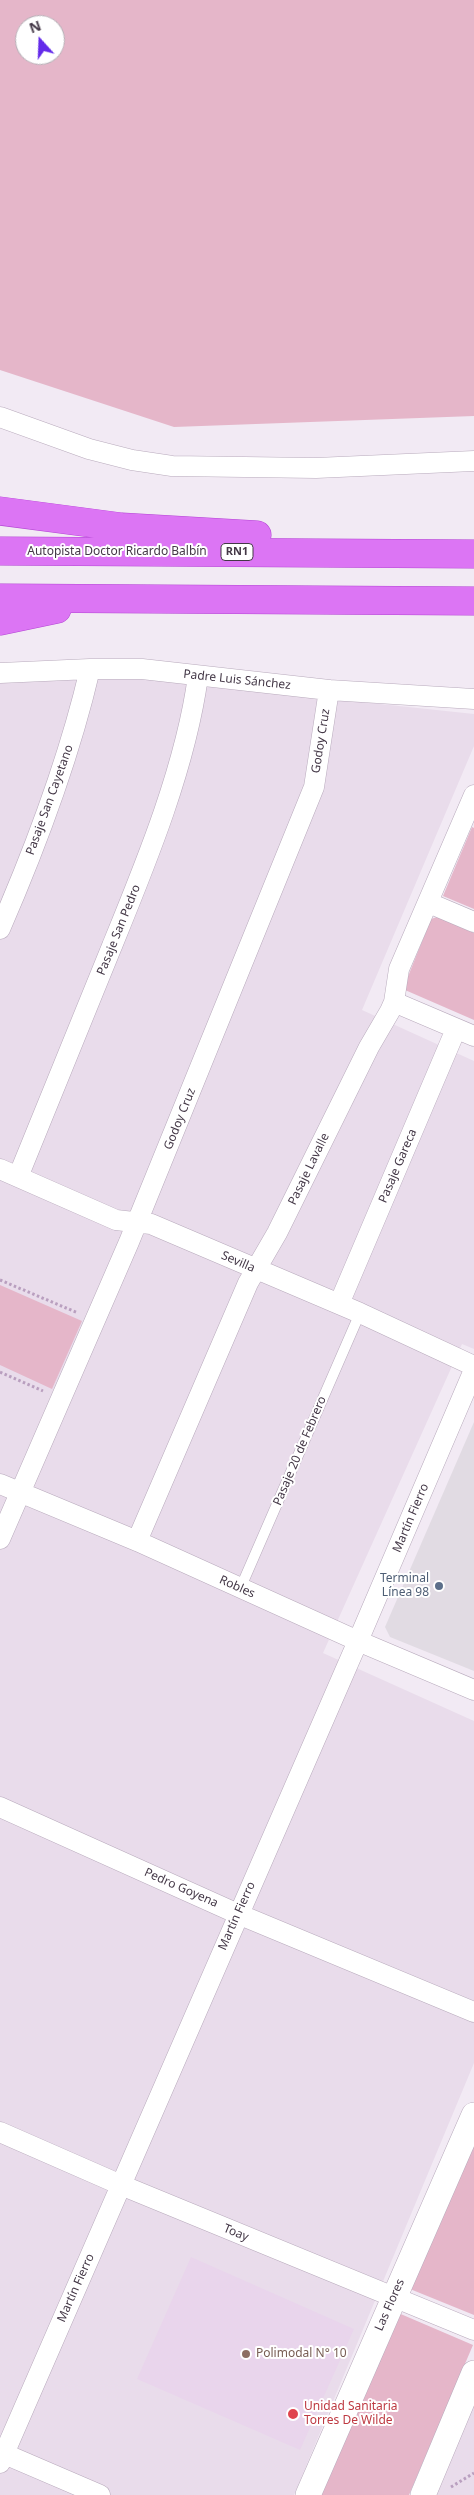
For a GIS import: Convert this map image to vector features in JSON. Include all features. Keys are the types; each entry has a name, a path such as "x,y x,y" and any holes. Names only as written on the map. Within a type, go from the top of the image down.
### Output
{"highway":[{"path":"0,511 121,527 289,537 367,553"},
{"name":"Autopista Doctor Ricardo Balbín","path":"0,551 474,554"},
{"path":"0,598 474,601"},
{"path":"0,621 103,599"}],"street":[{"path":"0,417 89,449 132,460 172,466 316,468 474,461"},
{"name":"Padre Luis Sánchez","path":"0,673 90,668 142,669 330,690 474,699"},
{"name":"Pasaje San Cayetano","path":"0,929 60,778 79,716 90,668"},
{"name":"Pasaje San Pedro","path":"9,1173 145,866 182,748 195,700 198,676"},
{"name":"Godoy Cruz","path":"0,1539 137,1221 314,787 330,690"},
{"name":"Pasaje Lavalle","path":"137,1541 248,1283 278,1233 369,1047 394,1002 399,969 472,808"},
{"path":"429,903 474,922"},
{"path":"394,1002 465,1033"},
{"name":"Pasaje Gareca","path":"339,1304 465,1033"},
{"name":"Sevilla","path":"9,1173 116,1220 151,1224 360,1313 474,1366"},
{"name":"Martín Fierro","path":"1,2456 358,1641 474,1370"},
{"name":"Robles","path":"0,1484 137,1541 240,1589 474,1690"},
{"name":"Pedro Goyena","path":"0,1807 238,1914 474,2012"},
{"name":"Las Flores","path":"308,2495 474,2115"},
{"name":"Toay","path":"0,2132 121,2185 474,2330"},
{"path":"423,2495 474,2373"},
{"path":"1,2456 100,2495"}],"lane":[{"name":"Pasaje 20 de Febrero","path":"240,1589 360,1313"}],"path":[{"path":"0,1280 94,1320"},
{"path":"0,1372 60,1399"}],"shaded area":[{"path":"0,0 474,0 474,416 174,427 0,370"},
{"path":"108,675 474,714 474,746 362,1010 474,1061 474,1349 462,1344 323,1653 474,1721 474,2063 294,2495 0,2495 0,680"},
{"path":"472,827 474,828 474,909 443,896"},
{"path":"437,917 474,933 474,1020 405,990 405,984 431,919"},
{"path":"0,1285 82,1321 52,1389 0,1365"},
{"name":"Terminal Línea 98","path":"474,1422 474,1671 390,1637 385,1627"},
{"path":"474,2134 474,2315 410,2289"},
{"name":"Polimodal N° 10","path":"191,2257 354,2329 300,2450 137,2379"},
{"path":"396,2312 473,2345 409,2495 318,2495"},
{"path":"474,2372 474,2495 423,2495"}],"place":[{"name":"Terminal Línea 98","path":"439,1586"},
{"name":"Polimodal N° 10","path":"246,2354"},
{"name":"Unidad Sanitaria Torres De Wilde","path":"293,2414"}]}
